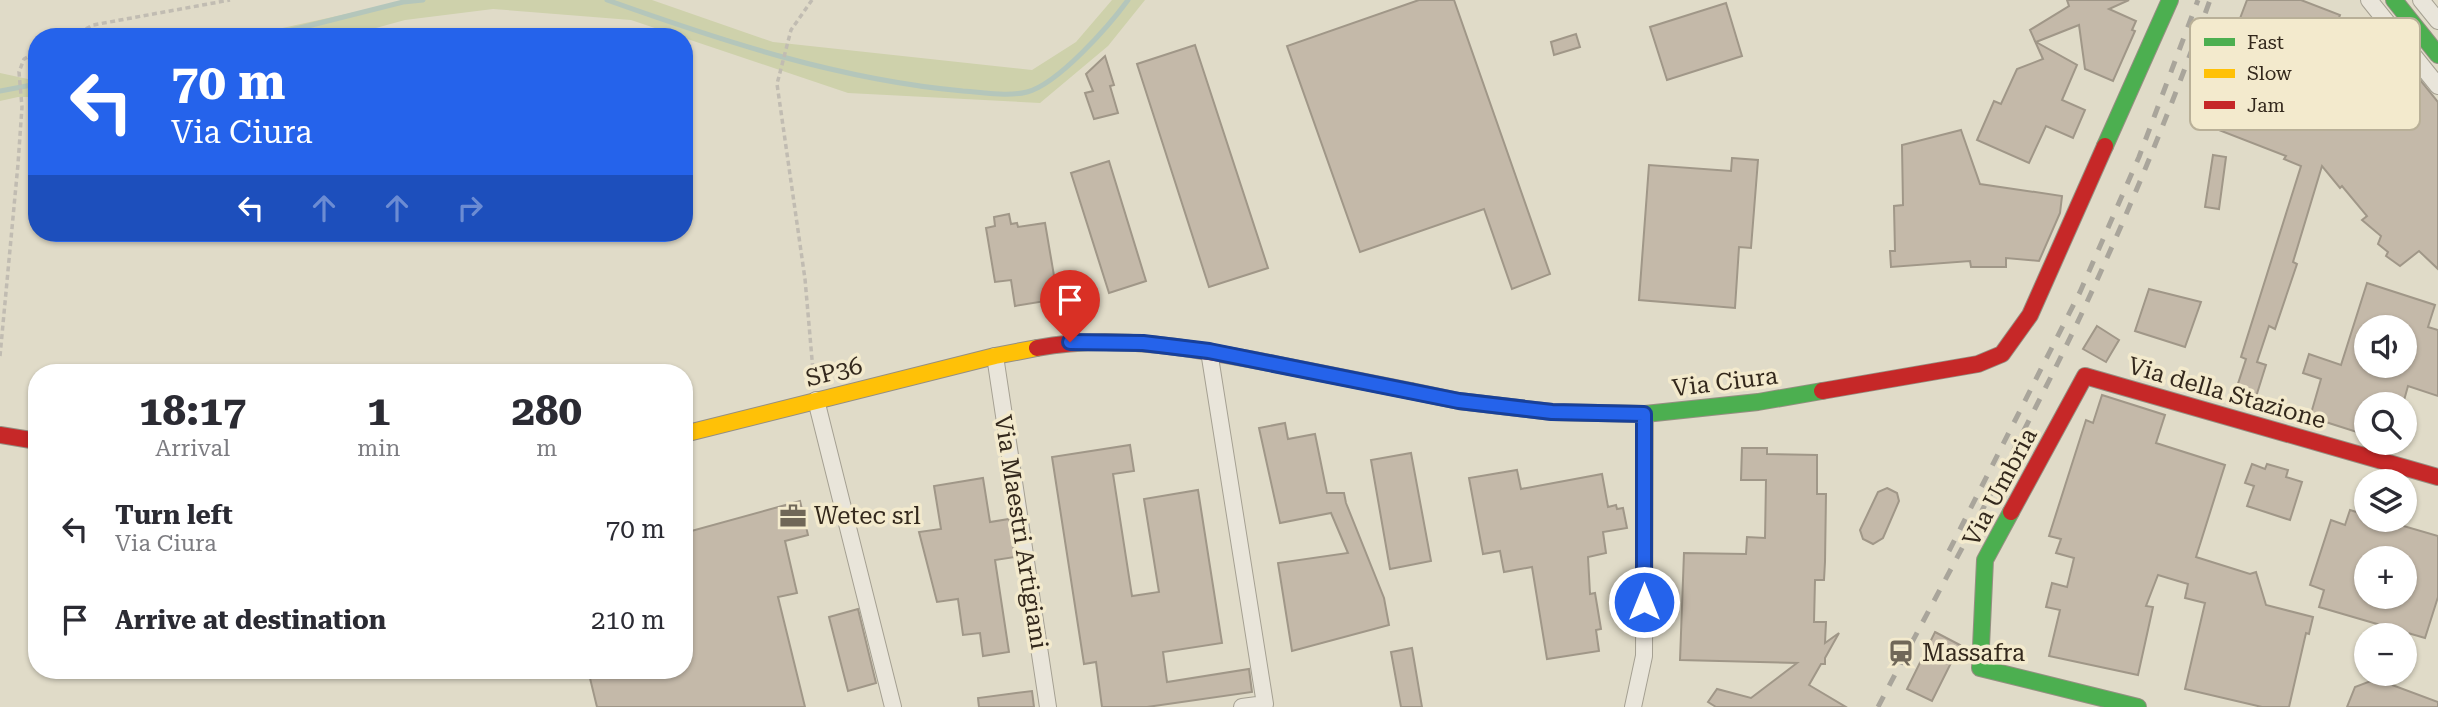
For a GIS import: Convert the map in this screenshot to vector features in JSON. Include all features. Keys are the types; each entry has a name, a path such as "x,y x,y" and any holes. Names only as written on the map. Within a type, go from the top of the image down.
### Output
{"main road":[{"name":"Via Ciura","path":"995,356 1070,342 1143,343 1209,351 1459,401 1552,412 1644,414 1772,400 1978,364 2002,354 2030,315 2170,0"},
{"path":"2393,0 2408,18"},
{"path":"2420,33 2438,55"},
{"name":"SP36","path":"693,432 995,356"},
{"name":"Via della Stazione","path":"2085,376 2438,477"},
{"name":"Via Umbria","path":"2085,376 1985,560 1980,668 2138,707"},
{"path":"0,435 28,440"}],"street":[{"path":"2369,0 2383,18"},
{"path":"2421,0 2438,21"},
{"path":"2420,64 2438,86"},
{"path":"1209,351 1265,704 1241,707"},
{"name":"Via Maestri Artigiani","path":"995,356 1048,707"},
{"path":"816,400 893,707"},
{"path":"1633,707 1644,656 1644,414"}],"path":[{"path":"88,28 104,22 230,0"},
{"path":"812,0 790,30 777,84 805,279 816,400"},
{"path":"0,356 18,164 22,95 19,72 24,59 28,57"}],"green space":[{"path":"410,0 652,0 773,42 1032,70 1076,42 1112,0 1145,0 1108,46 1040,103 848,93 693,41 693,28 655,28 631,20 493,9 405,20 376,28 283,28"},
{"path":"0,73 28,79 28,97 0,101"}],"building":[{"path":"1419,0 1454,0 1550,274 1512,289 1484,209 1360,252 1287,46"},
{"path":"2067,0 2129,0 2109,9 2136,21 2132,30 2135,31 2113,81 2085,69 2079,25 2036,42 2077,65 2062,100 2085,110 2073,138 2046,126 2029,163 1977,140 1994,101 2001,104 2017,69 2043,59 2030,30 2069,6"},
{"path":"2247,0 2301,0 2340,15 2339,18 2240,18"},
{"path":"1726,3 1742,56 1667,80 1650,27"},
{"path":"1576,34 1580,47 1554,55 1551,42"},
{"path":"1195,45 1268,268 1209,287 1137,64"},
{"path":"1105,56 1114,85 1110,86 1118,113 1094,119 1085,93 1093,91 1086,74"},
{"path":"2420,80 2438,102 2438,269 2419,251 2400,266 2386,256 2388,252 2378,244 2381,236 2362,220 2367,216 2322,166 2293,262 2297,264 2275,329 2269,326 2257,362 2266,365 2255,400 2235,393 2246,359 2241,357 2301,166 2284,159 2286,156 2219,130 2420,130"},
{"path":"1961,130 1980,184 2062,196 2060,213 2039,261 2006,258 2006,267 1971,267 1970,261 1891,267 1890,251 1895,251 1894,206 1903,205 1902,145"},
{"path":"2213,155 2226,157 2219,209 2205,207"},
{"path":"1732,158 1758,160 1751,248 1739,247 1735,308 1639,300 1649,165 1731,171"},
{"path":"1109,161 1146,281 1109,293 1071,173"},
{"path":"1009,214 1011,224 1017,223 1018,227 1045,223 1058,299 1015,306 1011,280 995,282 986,228 995,226 994,217"},
{"path":"2367,283 2435,305 2428,327 2438,330 2438,396 2408,386 2406,392 2354,392 2354,431 2310,417 2321,379 2303,373 2309,354 2341,365 2354,324 2354,378 2417,378 2417,315 2357,315"},
{"path":"2149,289 2201,302 2185,347 2135,331"},
{"path":"2097,326 2119,340 2106,362 2083,349"},
{"path":"2102,395 2165,415 2156,443 2225,465 2196,557 2250,574 2256,572 2266,605 2313,617 2309,634 2306,633 2289,707 2262,707 2185,689 2205,603 2185,598 2188,584 2158,575 2146,606 2153,607 2138,675 2049,656 2060,610 2046,607 2052,583 2067,587 2074,558 2056,553 2061,539 2049,536 2086,420 2093,423"},
{"path":"1285,423 1288,439 1315,434 1327,493 1344,493 1384,598 1389,625 1292,651 1278,563 1348,553 1331,513 1280,523 1259,428"},
{"path":"1130,445 1134,471 1113,474 1132,596 1159,592 1144,499 1198,490 1222,643 1163,652 1167,682 1249,669 1252,692 1147,707 1102,707 1096,662 1084,664 1052,457"},
{"path":"1742,448 1767,448 1767,454 1817,455 1817,494 1826,494 1825,562 1824,580 1815,580 1814,622 1826,622 1825,643 1839,633 1825,658 1825,664 1821,664 1809,685 1846,707 1716,707 1708,702 1717,689 1751,698 1797,663 1680,660 1684,553 1746,554 1747,537 1765,538 1766,480 1741,480"},
{"path":"1411,453 1431,561 1390,569 1371,460"},
{"path":"2252,464 2265,469 2267,464 2288,470 2286,477 2302,482 2290,520 2247,506 2254,486 2245,483"},
{"path":"1517,470 1521,489 1602,474 1608,507 1616,505 1617,509 1623,508 1627,528 1603,532 1606,553 1588,557 1590,594 1595,593 1601,629 1596,630 1599,651 1547,659 1532,567 1504,572 1500,551 1483,554 1469,478"},
{"path":"983,478 990,522 1009,519 1015,557 995,560 1009,652 983,656 980,633 963,635 958,599 937,602 919,532 941,529 934,486"},
{"path":"1887,488 1897,493 1899,501 1883,538 1873,544 1863,539 1860,530 1878,492"},
{"path":"800,501 808,535 785,541 797,593 778,597 805,707 597,707 590,679 693,679 693,531"},
{"path":"2350,510 2354,511 2354,532 2417,532 2417,530 2438,536 2438,597 2425,638 2417,636 2417,623 2374,623 2319,607 2324,590 2310,585 2331,520 2345,525"},
{"path":"858,609 876,683 848,691 829,617"},
{"path":"1935,632 1960,645 1932,701 1907,689"},
{"path":"1412,648 1422,707 1401,707 1391,652"},
{"path":"2395,686 2438,702 2438,707 2347,707 2355,687"},
{"path":"1032,691 1034,707 979,707 978,698"}],"waterway":[{"path":"300,28 403,2 423,0"},
{"path":"607,0 688,28"},
{"path":"693,30 782,57 872,78 963,91 1019,93 1039,87 1068,66 1128,0"},
{"path":"0,91 28,86"}],"railway":[{"path":"2191,18 2198,0"},
{"path":"2203,18 2210,0"},
{"path":"1949,551 2080,292 2139,157 2190,21"},
{"path":"1878,707 2007,463 2081,315 2149,159 2190,55"}],"traffic: fast":[{"path":"2105,146 2170,0"},
{"path":"2394,0 2408,18"},
{"path":"2420,32 2438,55"},
{"path":"1411,391 1459,401 1552,412 1645,414 1758,402 1822,391"},
{"path":"2011,512 1985,560 1980,668 2138,707"}],"traffic: slow":[{"path":"693,432 995,356 1037,348"}],"traffic: jam":[{"path":"1822,391 1978,364 2002,354 2030,315 2105,146"},
{"path":"1037,348 1097,342 1187,348 1411,391"},
{"path":"2011,512 2085,376 2438,477"},
{"path":"0,435 28,440"}],"place":[{"name":"Wetec srl","path":"793,516"},
{"name":"Massafra","path":"1901,653"}],"route":[{"path":"1070,342 1143,343 1209,351 1459,401 1552,412 1644,414 1644,602"}]}
